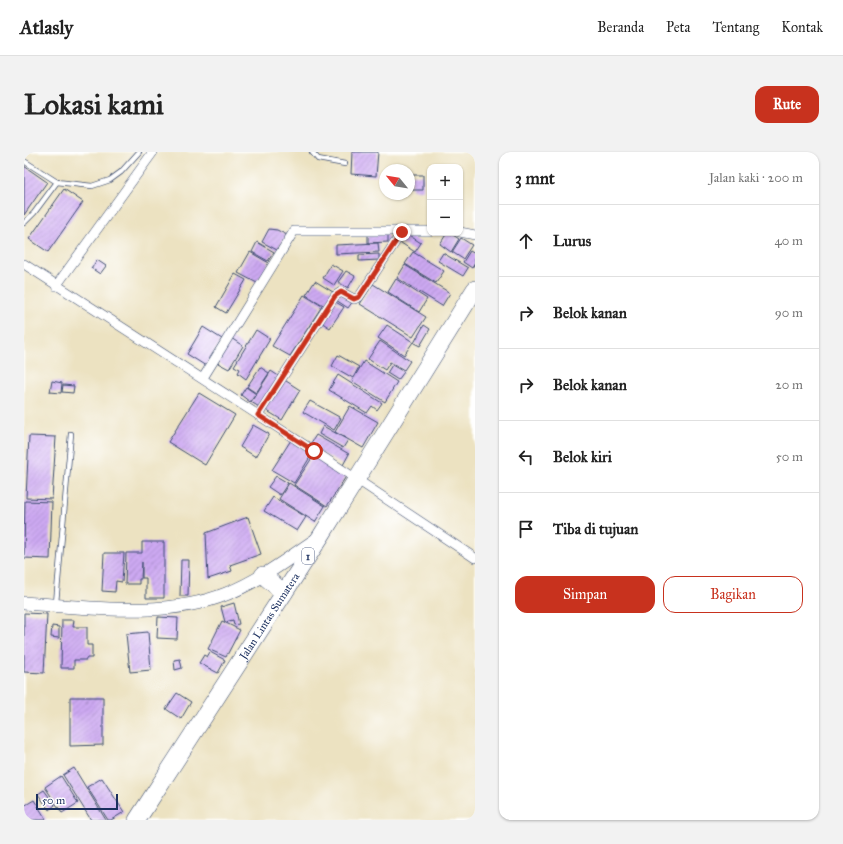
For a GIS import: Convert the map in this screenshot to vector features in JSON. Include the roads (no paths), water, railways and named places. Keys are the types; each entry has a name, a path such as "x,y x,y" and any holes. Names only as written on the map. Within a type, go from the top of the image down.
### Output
{"highway":[{"name":"Jalan Lintas Sumatera","path":"138,820 321,536 475,289"},
{"path":"263,575 284,593"}],"main road":[{"path":"24,603 159,609 178,606 225,594 263,575 321,536"}],"street":[{"path":"56,286 153,152"},
{"path":"203,378 292,232 300,230 427,231"},
{"path":"258,415 335,296 341,292 354,299 359,297 402,232"},
{"path":"463,233 475,235"},
{"path":"24,264 56,286 203,378 475,558"}],"lane":[{"path":"24,161 57,182 86,186 104,184 121,172 139,152"},
{"path":"312,152 318,159 345,164"},
{"path":"24,223 34,213 57,182"},
{"path":"56,605 71,434"}]}
